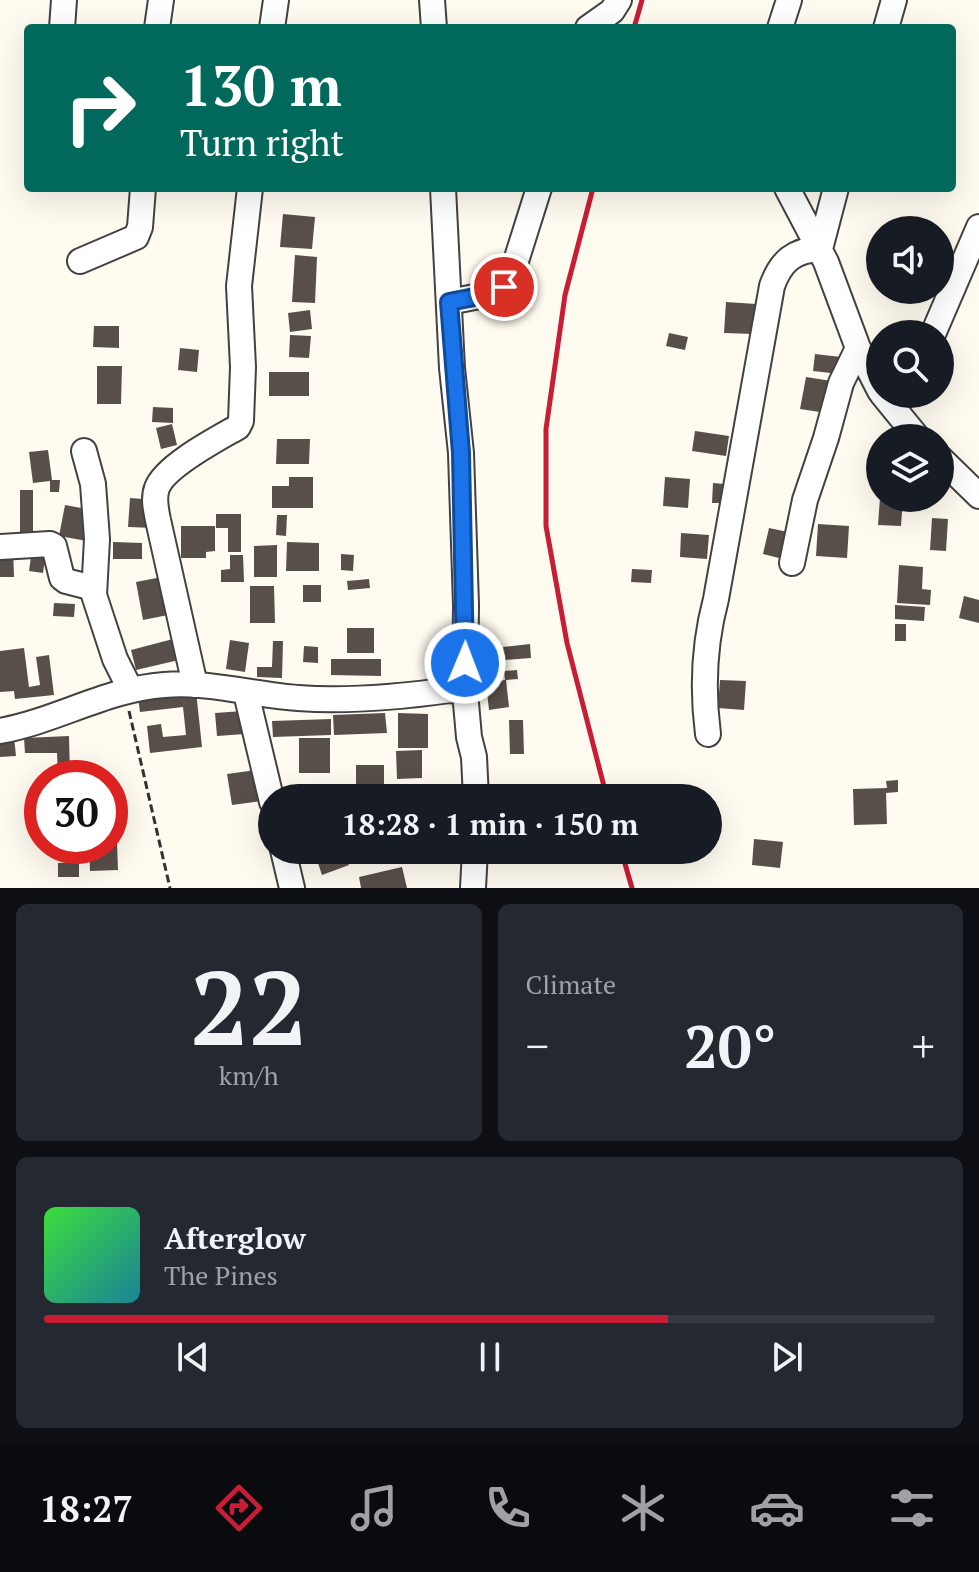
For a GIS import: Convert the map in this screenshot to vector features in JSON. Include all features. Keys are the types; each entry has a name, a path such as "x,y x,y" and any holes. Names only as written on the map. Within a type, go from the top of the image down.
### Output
{"street":[{"path":"62,24 64,0"},
{"path":"158,24 161,0"},
{"path":"273,24 276,0"},
{"path":"432,0 434,24"},
{"path":"594,24 612,11 619,0"},
{"path":"781,24 789,0"},
{"path":"887,24 894,0"},
{"path":"80,261 136,237 140,227 143,192"},
{"path":"195,685 155,495 166,475 238,427 241,421 243,367 239,286 250,192"},
{"path":"443,192 461,453 466,605 465,692 475,784"},
{"path":"449,302 495,293 510,280 538,192"},
{"path":"789,192 820,249 866,364"},
{"path":"820,249 835,192"},
{"path":"939,320 979,227"},
{"path":"708,734 705,712 706,642 772,286 777,272 795,253 820,249"},
{"path":"792,563 805,500 841,383 858,348"},
{"path":"84,451 93,484 97,539 93,588 101,621 127,690"},
{"path":"954,472 979,496"},
{"path":"0,547 50,544 54,546 62,578 93,588"},
{"path":"0,731 38,722 127,690 166,684 208,685 246,693 343,701 450,690 465,692"},
{"path":"246,693 268,784"},
{"path":"286,864 292,888"},
{"path":"473,888 474,864"}],"path":[{"path":"127,690 170,888"}],"building":[{"path":"283,214 315,217 312,249 280,247"},
{"path":"295,255 317,257 315,303 292,302"},
{"path":"726,302 756,304 754,334 724,333"},
{"path":"310,310 312,329 290,332 288,313"},
{"path":"94,326 119,326 119,348 93,347"},
{"path":"669,333 688,337 685,350 666,346"},
{"path":"290,335 311,336 309,358 289,357"},
{"path":"180,348 199,350 197,372 178,370"},
{"path":"815,354 841,357 840,374 813,371"},
{"path":"97,366 122,366 121,404 97,404"},
{"path":"269,372 309,372 309,396 269,396"},
{"path":"806,377 838,382 833,414 800,409"},
{"path":"153,407 173,408 173,423 152,422"},
{"path":"172,424 177,445 161,449 156,428"},
{"path":"695,431 729,436 726,456 692,451"},
{"path":"277,439 310,439 309,464 276,464"},
{"path":"48,450 52,480 60,480 59,492 50,492 50,481 33,483 29,452"},
{"path":"289,477 313,477 313,508 272,508 272,486 289,486"},
{"path":"665,477 690,479 688,508 663,506"},
{"path":"713,483 724,484 723,503 712,503"},
{"path":"20,490 33,490 33,535 20,535"},
{"path":"130,498 157,500 155,528 128,527"},
{"path":"65,505 92,510 87,541 59,536"},
{"path":"879,512 902,512 901,526 878,525"},
{"path":"216,514 241,514 241,552 228,552 228,528 216,528"},
{"path":"277,515 287,515 286,536 276,535"},
{"path":"932,518 948,519 946,551 930,550"},
{"path":"818,524 849,526 847,558 816,556"},
{"path":"181,526 215,526 215,551 206,552 206,558 181,558"},
{"path":"769,528 802,535 795,562 763,554"},
{"path":"681,533 709,535 707,559 680,557"},
{"path":"113,542 142,543 142,559 113,559"},
{"path":"287,542 319,543 319,571 286,571"},
{"path":"277,545 277,577 254,577 254,546"},
{"path":"0,548 13,548 14,577 0,577"},
{"path":"32,549 46,551 43,573 29,571"},
{"path":"341,554 354,555 353,571 341,570"},
{"path":"230,555 243,555 244,582 221,582 221,570 230,569"},
{"path":"899,565 923,567 922,589 931,590 930,605 897,603"},
{"path":"632,569 652,570 651,583 631,582"},
{"path":"167,576 173,614 143,620 136,582"},
{"path":"369,579 370,588 348,590 347,581"},
{"path":"303,585 321,585 321,602 303,602"},
{"path":"250,586 274,586 275,623 250,623"},
{"path":"964,596 979,600 979,623 959,618"},
{"path":"54,603 75,604 74,617 53,616"},
{"path":"895,605 925,607 924,621 895,619"},
{"path":"895,624 906,624 906,641 895,641"},
{"path":"347,628 374,628 374,653 347,653"},
{"path":"173,639 179,660 136,670 131,650"},
{"path":"230,640 249,643 245,672 226,669"},
{"path":"273,641 283,641 282,678 257,677 257,667 272,667"},
{"path":"530,644 531,658 504,660 503,647"},
{"path":"304,646 318,647 318,663 303,662"},
{"path":"24,648 29,687 40,685 36,657 49,655 54,695 15,699 14,691 0,692 0,651"},
{"path":"331,659 381,659 381,676 331,675"},
{"path":"517,670 518,679 506,680 509,707 489,710 486,683 505,680 504,671"},
{"path":"720,680 746,681 744,710 718,708"},
{"path":"196,691 202,747 150,753 147,726 161,724 163,737 186,735 183,707 140,712 138,697"},
{"path":"243,711 245,734 217,736 215,713"},
{"path":"385,713 387,733 334,735 333,715"},
{"path":"398,713 428,714 428,748 398,748"},
{"path":"331,719 331,735 273,737 272,721"},
{"path":"509,720 523,720 524,754 510,754"},
{"path":"69,736 70,760 57,760 57,753 25,753 24,738"},
{"path":"14,737 16,756 0,757 0,738"},
{"path":"299,738 330,738 330,773 299,773"},
{"path":"422,750 422,778 397,779 396,751"},
{"path":"356,765 384,765 384,784 356,784"},
{"path":"256,770 258,801 232,805 227,774"},
{"path":"898,780 898,792 886,793 887,824 854,825 853,789 887,788 886,781"},
{"path":"754,839 783,842 780,868 752,865"},
{"path":"58,864 79,864 79,877 58,877"},
{"path":"90,864 118,864 118,870 90,871"},
{"path":"318,864 349,864 349,865 322,875"},
{"path":"402,867 407,888 361,888 359,877"}],"railway":[{"path":"635,24 642,0"},
{"path":"592,192 565,295 546,429 546,526 567,643 603,784"},
{"path":"625,864 632,888"}],"route":[{"path":"465,663 461,453 449,302 495,293 504,287"}]}
